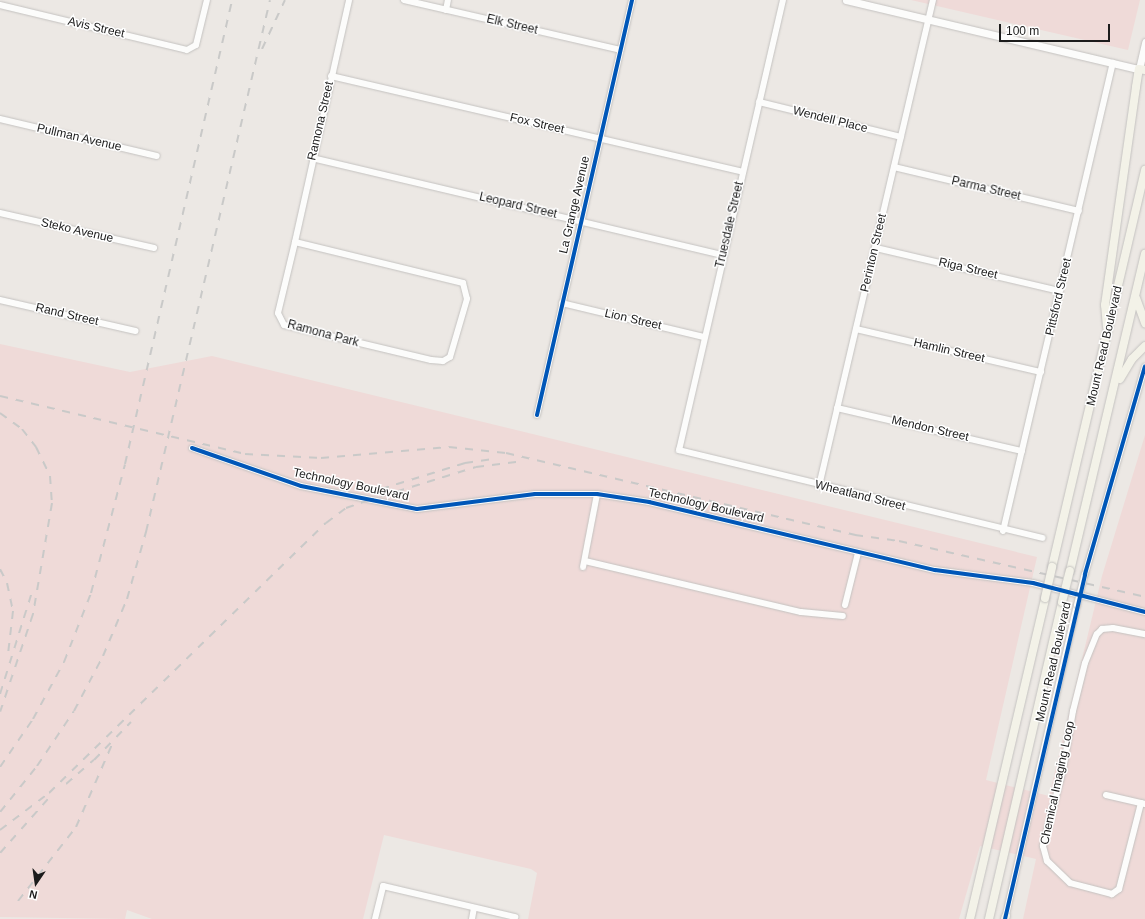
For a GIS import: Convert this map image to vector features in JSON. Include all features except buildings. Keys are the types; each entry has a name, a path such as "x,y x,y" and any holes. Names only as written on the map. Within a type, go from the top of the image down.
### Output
{"main road":[{"path":"1108,336 1105,306 1142,70"},
{"name":"Mount Read Boulevard","path":"970,919 1052,566 1108,336 1145,170"},
{"name":"Mount Read Boulevard","path":"989,919 1062,602 1111,402 1145,254"},
{"path":"1136,296 1145,323"},
{"path":"1111,402 1123,372 1145,346"}],"street":[{"name":"Avis Street","path":"0,5 192,50 196,45 207,0"},
{"name":"Ramona Street","path":"295,242 312,158 349,0"},
{"name":"Elk Street","path":"404,0 620,50"},
{"path":"446,10 448,0"},
{"name":"La Grange Avenue","path":"537,415 632,0"},
{"name":"Truesdale Street","path":"679,450 723,254 783,0"},
{"path":"846,0 1142,70 1145,42"},
{"name":"Perinton Street","path":"819,486 933,0"},
{"name":"Pittsford Street","path":"1003,531 1113,63"},
{"name":"Fox Street","path":"331,76 742,172"},
{"name":"Wendell Place","path":"759,102 901,137"},
{"name":"Pullman Avenue","path":"0,119 157,156"},
{"name":"Leopard Street","path":"312,158 723,254"},
{"name":"Parma Street","path":"894,167 1079,211"},
{"name":"Steko Avenue","path":"0,213 154,248"},
{"name":"Ramona Park","path":"295,242 463,283 467,290 467,299 450,357 443,361 431,360 284,325 278,313 295,242"},
{"name":"Riga Street","path":"876,248 1060,291"},
{"name":"Rand Street","path":"0,300 135,331"},
{"name":"Lion Street","path":"562,303 704,337"},
{"name":"Hamlin Street","path":"856,329 1041,372"},
{"name":"Mount Read Boulevard","path":"1006,918 1077,605 1145,366"},
{"name":"Mendon Street","path":"837,408 1022,451"},
{"name":"Technology Boulevard","path":"192,448 301,486 417,509 535,494 597,494 649,502 858,553 935,570 1034,583 1145,612"},
{"name":"Wheatland Street","path":"679,450 1003,531 1042,538"},
{"path":"597,494 584,564 801,612 843,616"},
{"path":"846,605 858,553"},
{"name":"Chemical Imaging Loop","path":"1106,795 1143,804 1119,890 1112,894 1070,883 1047,861 1043,846 1063,770 1073,711 1085,662 1097,634 1102,629 1113,628 1145,634"},
{"path":"375,919 383,886 515,917"},
{"path":"472,919 474,908"}],"shaded area":[{"path":"911,0 1140,0 1128,50"},
{"path":"0,344 130,372 212,356 1037,557 986,780 1049,796 1102,576 1145,435 1145,919 1023,919 1036,859 980,846 959,919 528,919 537,873 531,869 384,835 363,919 152,919 127,910 125,919 0,917"}],"railway":[{"path":"0,767 33,719 64,662 91,593 125,464 232,0"},
{"path":"0,812 37,766 74,711 103,656 127,599 146,532 270,0"},
{"path":"262,49 285,0"},
{"path":"0,396 245,454 321,458 449,447 506,453 855,535 899,541 1145,597"},
{"path":"0,413 22,429 36,447 50,476 52,503 33,614 0,712"},
{"path":"381,489 465,463 495,459"},
{"path":"0,830 49,793 326,523 346,508 476,467 524,461"},
{"path":"0,569 7,583 13,611 8,654"},
{"path":"0,694 33,589"},
{"path":"66,784 94,760 131,722"},
{"path":"18,901 76,827 114,740"},
{"path":"0,853 48,799"}],"cycle path":[{"path":"537,415 632,0"},
{"path":"1005,919 1085,574 1145,366"},
{"path":"192,448 301,486 417,509 535,494 597,494 649,502 935,570 1033,583 1145,612"}]}
